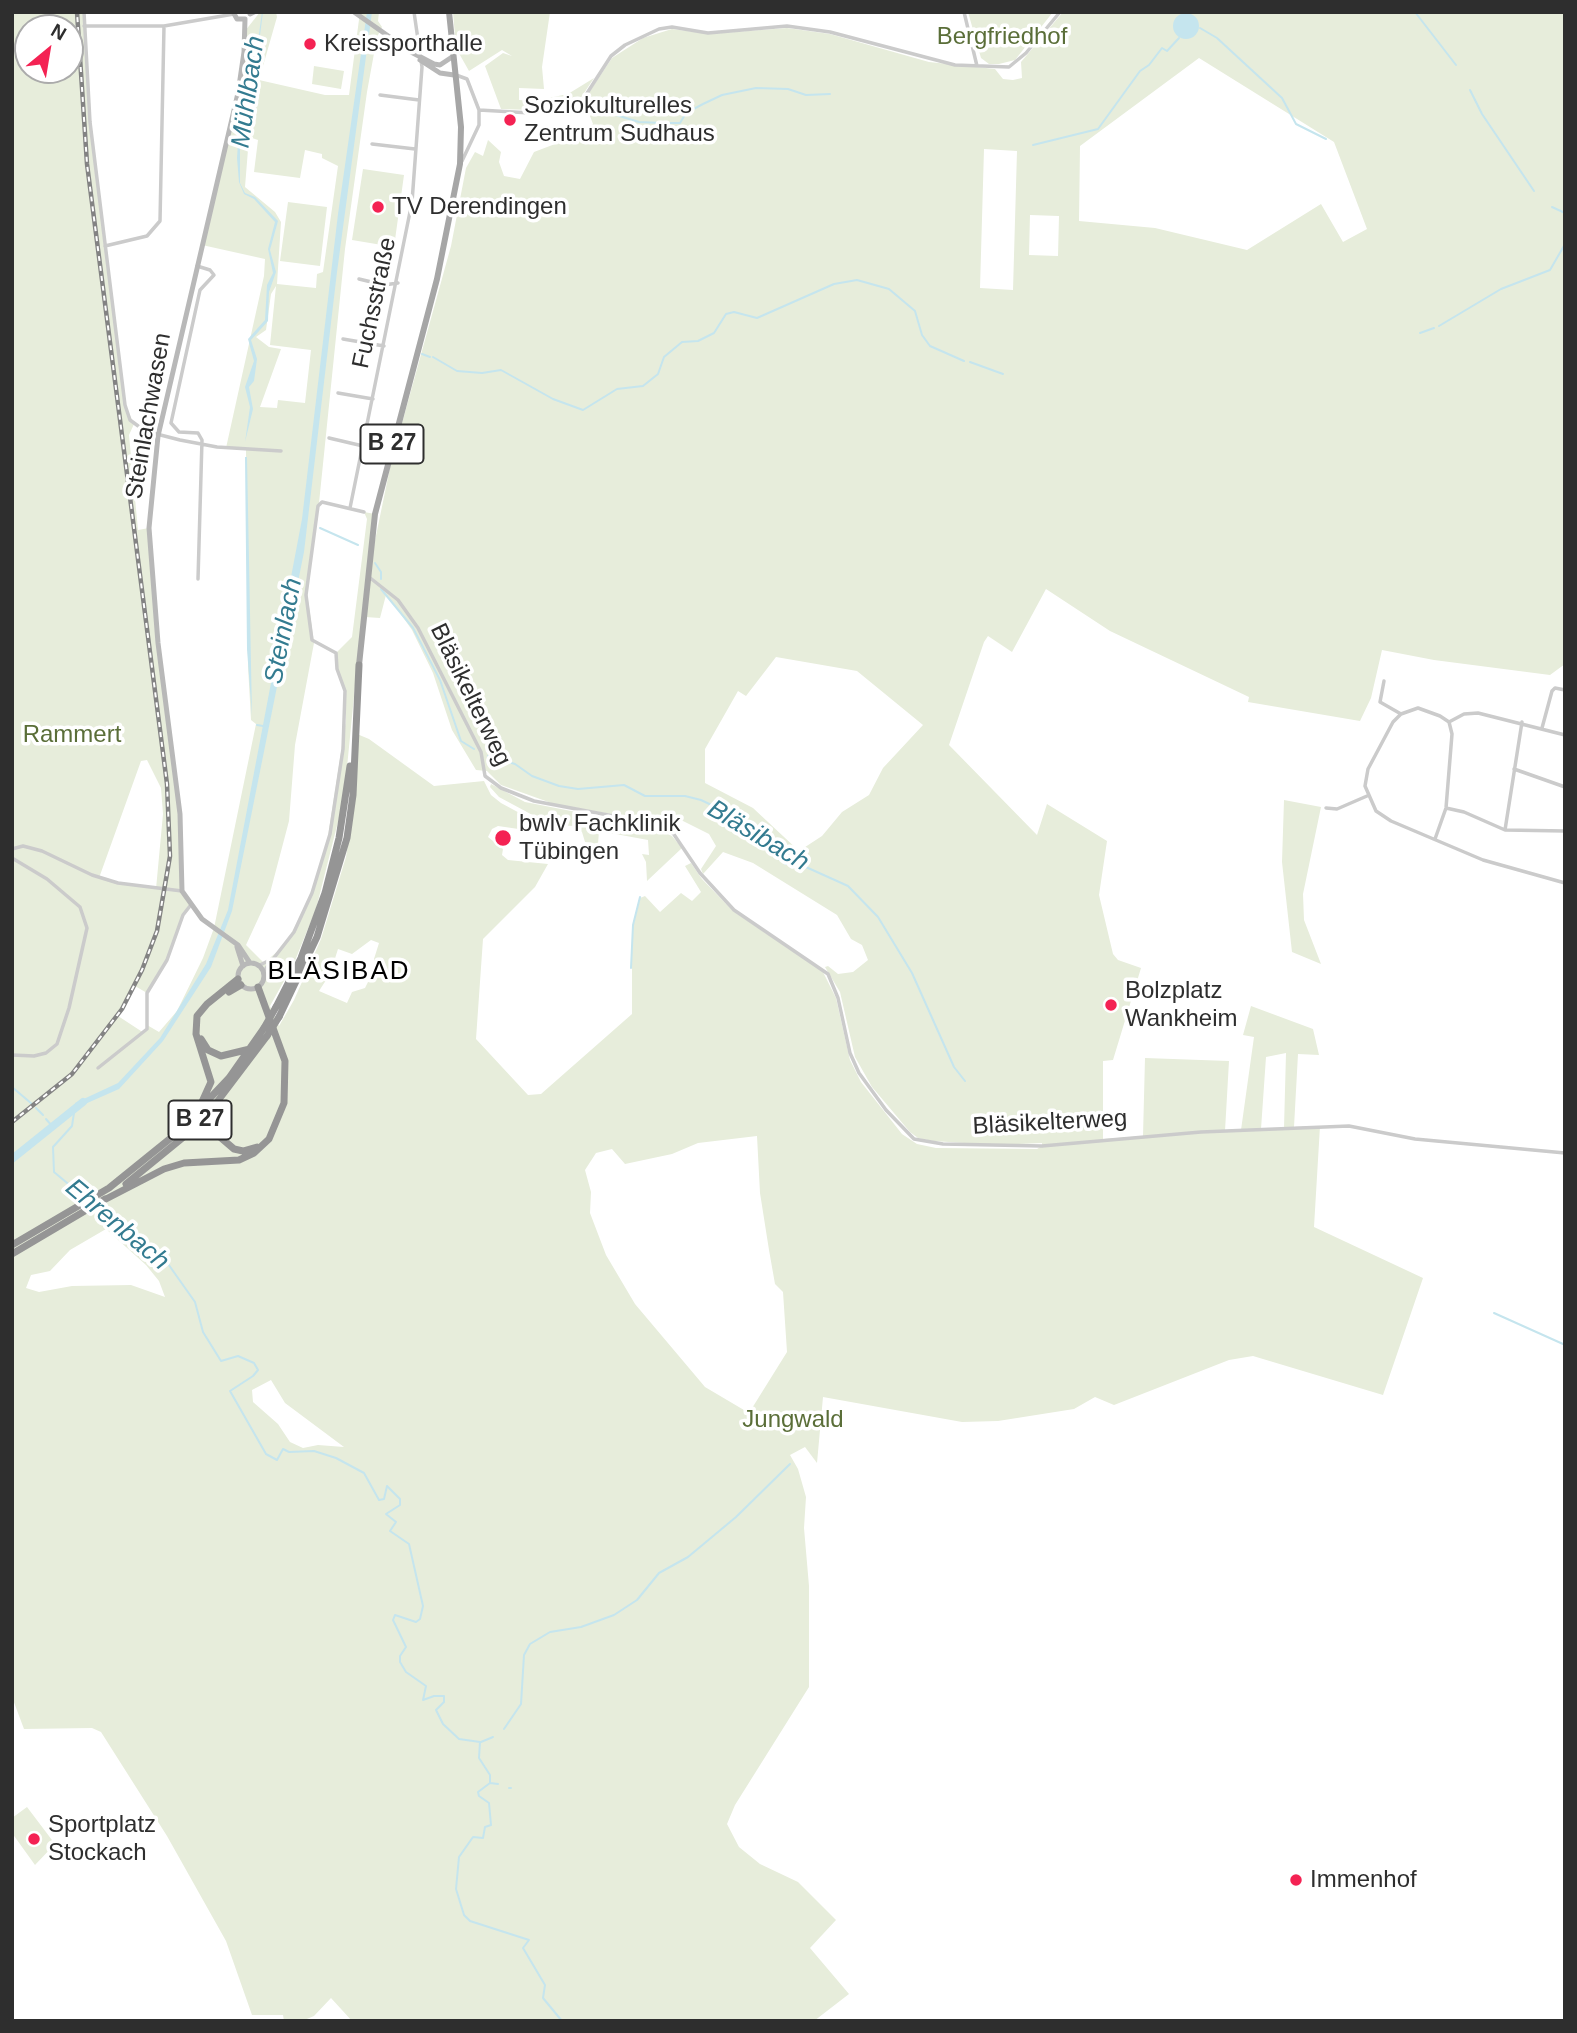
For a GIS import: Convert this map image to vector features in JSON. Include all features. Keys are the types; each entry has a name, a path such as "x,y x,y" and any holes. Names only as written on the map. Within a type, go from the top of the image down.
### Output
{"highway":[{"name":"B 27","path":"12,1245 99,1200 186,1135 246,1067 266,1032 311,934 335,855 349,776 359,664"},
{"name":"B 27","path":"99,1200 177,1133 208,1102 250,1048 279,1017 317,937 349,830 359,664"},
{"path":"240,982 204,1011 198,1025 199,1033 202,1044 221,1056 234,1055 250,1048"},
{"path":"177,1133 205,1098 211,1082 196,1034 197,1016 207,1003 240,982"},
{"path":"246,1067 220,1103 215,1120 220,1137 226,1144 243,1151 261,1144 274,1126 284,1082 277,1044 255,988"},
{"path":"99,1200 164,1169 184,1163 239,1160 254,1153 269,1139 284,1103 285,1061 255,988"},
{"name":"B 27","path":"12,1254 81,1210"}],"main road":[{"name":"B 27","path":"359,664 366,576 379,494 437,279 460,164 461,137 449,12"}],"street":[{"path":"215,16 224,12"},
{"name":"Fuchsstraße","path":"350,508 398,283 412,202 421,59 414,12"},
{"path":"964,12 977,66"},
{"path":"479,110 531,113 582,101 611,56 643,36 672,27 708,33 787,26 830,32 929,60 977,66 1013,66 1059,12"},
{"path":"250,15 237,19 234,13 164,26 84,26 90,124 125,405 134,424 158,436 202,444 281,451"},
{"path":"356,14 440,73 465,77 479,110 480,121 460,164"},
{"name":"Steinlachwasen","path":"250,15 240,85 158,436 150,500 151,573 180,814 182,891 190,906 242,948 250,963"},
{"path":"105,246 146,236 160,221 164,26"},
{"path":"434,64 440,65 452,57"},
{"path":"421,59 454,75"},
{"path":"380,95 419,100"},
{"path":"461,137 473,140"},
{"path":"372,144 415,149"},
{"path":"197,266 213,271 213,278 200,290 171,424 179,432 198,433 202,444 198,579"},
{"path":"359,279 384,285 398,283"},
{"path":"343,339 384,346"},
{"path":"338,393 373,399"},
{"path":"329,438 363,446"},
{"path":"231,940 241,955 243,966 240,982 255,988 263,980 263,972 272,959 294,932 312,893 337,797 346,695 337,669 336,653 314,643 306,595 318,506 322,502 364,512"},
{"name":"Bläsikelterweg","path":"366,576 398,600 418,628 481,752 485,776 501,788 534,801 645,822 673,833 699,873 734,909 828,974 838,998 850,1053 859,1073 886,1111 915,1139 943,1144 1042,1146 1201,1132 1349,1126 1415,1139 1564,1153"},
{"path":"1384,681 1380,702 1401,714"},
{"path":"1542,728 1553,689 1565,690"},
{"path":"1448,722 1426,709 1401,714 1393,722 1368,769 1365,781 1367,796 1381,816 1483,860 1565,883"},
{"path":"1448,722 1460,715 1474,713 1522,722 1565,735"},
{"path":"1435,839 1446,808 1452,747 1448,722"},
{"path":"1505,830 1522,722"},
{"path":"1513,769 1565,787"},
{"path":"1326,808 1337,809 1367,796"},
{"path":"1446,808 1464,812 1505,830 1565,831"},
{"path":"12,849 23,846 42,851 92,876 118,883 182,891"},
{"path":"12,858 47,879 80,907 87,928 69,1008 57,1044 46,1053 34,1056 12,1055"},
{"path":"98,1068 147,1029 147,993 167,960 183,915 190,906"},
{"path":"258,966 272,959"},
{"path":"243,966 250,963 263,972"}],"green space":[{"path":"12,12 84,12 90,122 125,405 134,424 129,435 138,530 149,528 151,573 180,814 181,883 190,906 183,915 167,960 147,993 135,986 118,1016 144,1033 147,1025 159,1032 177,1011 203,958 214,928 256,724 251,720 248,666 246,450 226,448 264,276 265,259 202,245 238,93 245,31 260,12 276,12 277,17 259,80 325,95 349,95 360,12 379,12 378,21 382,27 377,37 367,92 345,249 319,503 306,585 314,643 295,745 289,821 270,893 246,945 264,963 286,944 312,893 326,849 346,720 346,695 337,669 336,653 352,637 367,519 364,512 375,514 372,555 391,463 451,246 466,168 475,152 483,156 488,140 501,152 499,162 504,176 520,179 534,152 584,133 593,124 584,100 612,58 643,38 672,29 709,34 787,28 830,34 929,62 995,69 1003,79 1013,80 1022,78 1021,62 1063,12 1565,12 1565,664 1550,675 1434,660 1382,650 1371,698 1360,721 1248,702 1249,697 1110,631 1046,589 1012,652 988,636 984,642 949,745 1037,835 1047,804 1107,841 1099,895 1113,954 1118,960 1141,968 1113,1060 1103,1061 1103,1139 1143,1136 1145,1058 1229,1061 1225,1131 1241,1130 1254,1037 1243,1035 1251,1006 1313,1029 1319,1055 1298,1054 1294,1127 1320,1126 1314,1227 1423,1278 1383,1395 1253,1356 1229,1360 1114,1405 1095,1397 1074,1409 998,1421 962,1422 823,1397 817,1463 805,1447 790,1455 798,1469 806,1497 804,1528 809,1586 809,1687 735,1805 727,1824 739,1847 760,1864 798,1882 836,1920 810,1948 849,1994 814,2021 352,2021 331,1998 314,2016 302,2021 284,2021 283,2015 252,2015 226,1941 167,1836 101,1732 92,1728 24,1729 12,1697","holes":["1199,58 1334,142 1367,229 1343,242 1321,204 1247,250 1155,228 1079,221 1080,146","249,137 258,140 254,172 300,178 305,150 322,154 322,158 338,166 323,272 317,274 316,288 277,284 281,222 275,212 245,187","984,149 1017,151 1013,290 980,288","1030,215 1059,216 1058,256 1029,255","276,286 270,345 311,350 305,403 278,400 277,408 260,407 281,349 269,347 256,337 266,330 271,294","365,584 365,617 380,618 386,595 395,606 412,630 433,673 452,730 476,770 487,771 501,785 554,804 657,822 671,829 679,819 709,834 716,846 701,869 703,874 723,852 753,863 837,915 851,939 862,945 868,960 853,972 838,974 828,966 825,967 840,992 855,1057 872,1087 910,1132 918,1138 933,1141 996,1145 1042,1143 1042,1146 1037,1149 936,1148 917,1144 902,1134 861,1082 850,1060 836,998 823,972 733,911 702,879 691,863 685,866 701,892 692,901 681,893 660,912 645,896 640,898 632,929 632,1014 541,1094 528,1095 476,1039 483,939 535,887 548,864 508,860 502,855 503,849 488,837 492,829 498,826 553,834 551,830 501,803 491,795 484,781 434,786 369,739 357,734 356,792 346,857 321,939 294,1000 279,1026 270,1006 294,963 316,909 344,798","776,657 857,671 923,725 883,768 869,795 842,812 822,836 799,851 753,808 705,783 705,749 738,691 746,696","147,760 161,788 163,814 156,889 99,878 141,761","371,940 379,943 374,959 376,966 365,988 352,992 347,1003 319,991 330,974 338,949 352,954","1286,1053 1284,1128 1261,1129 1266,1057","757,1136 760,1193 775,1284 783,1292 787,1352 749,1413 705,1387 635,1304 606,1255 590,1213 591,1192 585,1170 596,1153 612,1149 625,1164 672,1154 698,1143","87,1191 101,1205 84,1213 74,1200","106,1229 146,1265 159,1281 165,1297 131,1285 72,1286 39,1292 26,1288 31,1275 50,1271 70,1250","271,1380 285,1403 344,1447 318,1445 303,1448 290,1442 278,1424 253,1402 252,1390"]},
{"path":"453,12 550,12 542,67 544,89 519,88 519,100 534,101 568,94 594,78 580,99 531,110 501,109 485,66 503,53 512,56 502,50 469,71 456,48"},
{"name":"Bergfriedhof","path":"968,12 1053,12 1015,60 989,64 981,58"},
{"path":"314,66 344,71 341,89 312,84"},
{"name":"TV Derendingen","path":"363,169 404,175 394,247 352,240"},
{"path":"288,202 327,207 320,266 280,261"},
{"path":"491,784 525,802 653,827 672,836 682,848 647,881 646,862 642,854 649,855 648,840 599,831 598,844 585,842 582,832 575,826 551,825 499,797 490,787"},
{"path":"1284,800 1321,807 1303,894 1304,920 1321,964 1292,952 1282,862"},
{"name":"Sportplatz Stockach","path":"27,1807 55,1844 35,1865 12,1833 12,1818"}],"water":[{"path":"262,12 259,43 254,51 257,68 252,78 253,91 248,100 249,112 240,141 240,183 245,193 255,197 278,221 270,250 276,272 269,292 268,321 251,340 257,359 254,381 249,387 253,409 245,442 250,407 245,387 254,361 248,339 265,320 267,285 273,273 268,249 275,222 254,199 244,194 239,182 237,158 243,117 248,108 247,99 252,92 251,79 256,68 252,50 258,41"},
{"path":"367,12 372,12 337,272 304,552 232,911 211,967 163,1041 119,1089 76,1108 75,1103 118,1083 160,1038 206,964 228,910 302,519 338,214"},
{"path":"1186,13 1195,17 1199,26 1195,35 1186,39 1177,35 1173,26 1177,17"},
{"path":"247,457 252,716 247,649"},
{"name":"Bläsibach","path":"771,842 781,846 792,856 796,860 795,865 785,865 766,850"}],"waterway":[{"path":"1415,12 1456,65"},
{"path":"1200,28 1217,38 1282,98 1296,124 1326,139"},
{"path":"1033,145 1098,129 1140,71 1149,65 1162,48 1167,51 1179,38"},
{"path":"587,96 616,115 639,122 680,123 686,113 722,95 756,88 788,89 806,95 830,94"},
{"path":"1470,90 1482,114 1534,191"},
{"path":"1552,207 1565,213"},
{"path":"1439,326 1501,289 1550,270 1565,244"},
{"path":"433,357 457,371 482,373 501,370 553,399 583,410 617,389 643,386 658,374 664,357 682,342 698,341 714,333 726,314 734,312 757,318 834,284 857,280 889,289 915,311 922,335 930,346 964,361"},
{"path":"1420,333 1434,328"},
{"path":"422,354 430,357"},
{"path":"970,362 1003,374"},
{"name":"Bläsibach","path":"320,528 358,545"},
{"name":"Bläsibach","path":"375,563 381,572 381,579"},
{"name":"Bläsibach","path":"381,589 413,628 440,680 461,741 474,749"},
{"name":"Mühlbach","path":"257,725 263,726"},
{"name":"Bläsibach","path":"488,756 515,764 532,776 559,786 578,789 624,785 645,796 685,796 701,800 722,810 769,843"},
{"name":"Bläsibach","path":"797,863 848,886 878,917 912,973 954,1067 965,1081"},
{"path":"631,968 633,925 640,897"},
{"path":"12,1087 32,1104"},
{"name":"Steinlach","path":"12,1159 83,1102"},
{"name":"Ehrenbach","path":"75,1106 72,1126 53,1147 54,1172 85,1198"},
{"path":"36,1108 43,1115"},
{"path":"46,1119 52,1126"},
{"name":"Ehrenbach","path":"97,1209 166,1261 195,1302 203,1332 221,1361 238,1356 254,1363 258,1370 253,1376 230,1391 266,1454 277,1460 283,1449 289,1452 314,1451 336,1458 364,1473 379,1500 384,1499 387,1486 400,1499 400,1505 386,1514 396,1522 390,1531 409,1544 423,1606 420,1619 416,1622 395,1615 393,1620 406,1647 400,1656 400,1662 406,1672 426,1686 423,1700 444,1696 444,1702 436,1710 443,1724 459,1739 480,1742 479,1758 490,1775 490,1783 478,1792 479,1796 489,1803 491,1825 485,1827 483,1838 473,1837 459,1857 456,1889 464,1915 470,1921 529,1940 523,1948 545,1985 543,1998 562,2021"},
{"path":"1494,1313 1563,1344"},
{"path":"504,1729 521,1704 524,1655 530,1644 550,1632 581,1627 614,1615 637,1600 659,1573 688,1557 736,1517 790,1464"},
{"path":"481,1742 493,1737"},
{"path":"490,1783 498,1784"}],"railway":[{"path":"12,1122 72,1074 122,1009 142,970 157,931 170,856 167,784 87,164 77,12"}],"place":[{"name":"Kreissporthalle","path":"310,44"},
{"name":"Soziokulturelles Zentrum Sudhaus","path":"510,120"},
{"name":"TV Derendingen","path":"378,207"},
{"name":"bwlv Fachklinik Tübingen","path":"503,838"},
{"name":"Bolzplatz Wankheim","path":"1111,1005"},
{"name":"Sportplatz Stockach","path":"34,1839"},
{"name":"Immenhof","path":"1296,1880"}],"district":[{"name":"BLÄSIBAD","path":"339,972"}],"park label":[{"name":"Rammert","path":"72,735"},
{"name":"Jungwald","path":"793,1420"}]}
